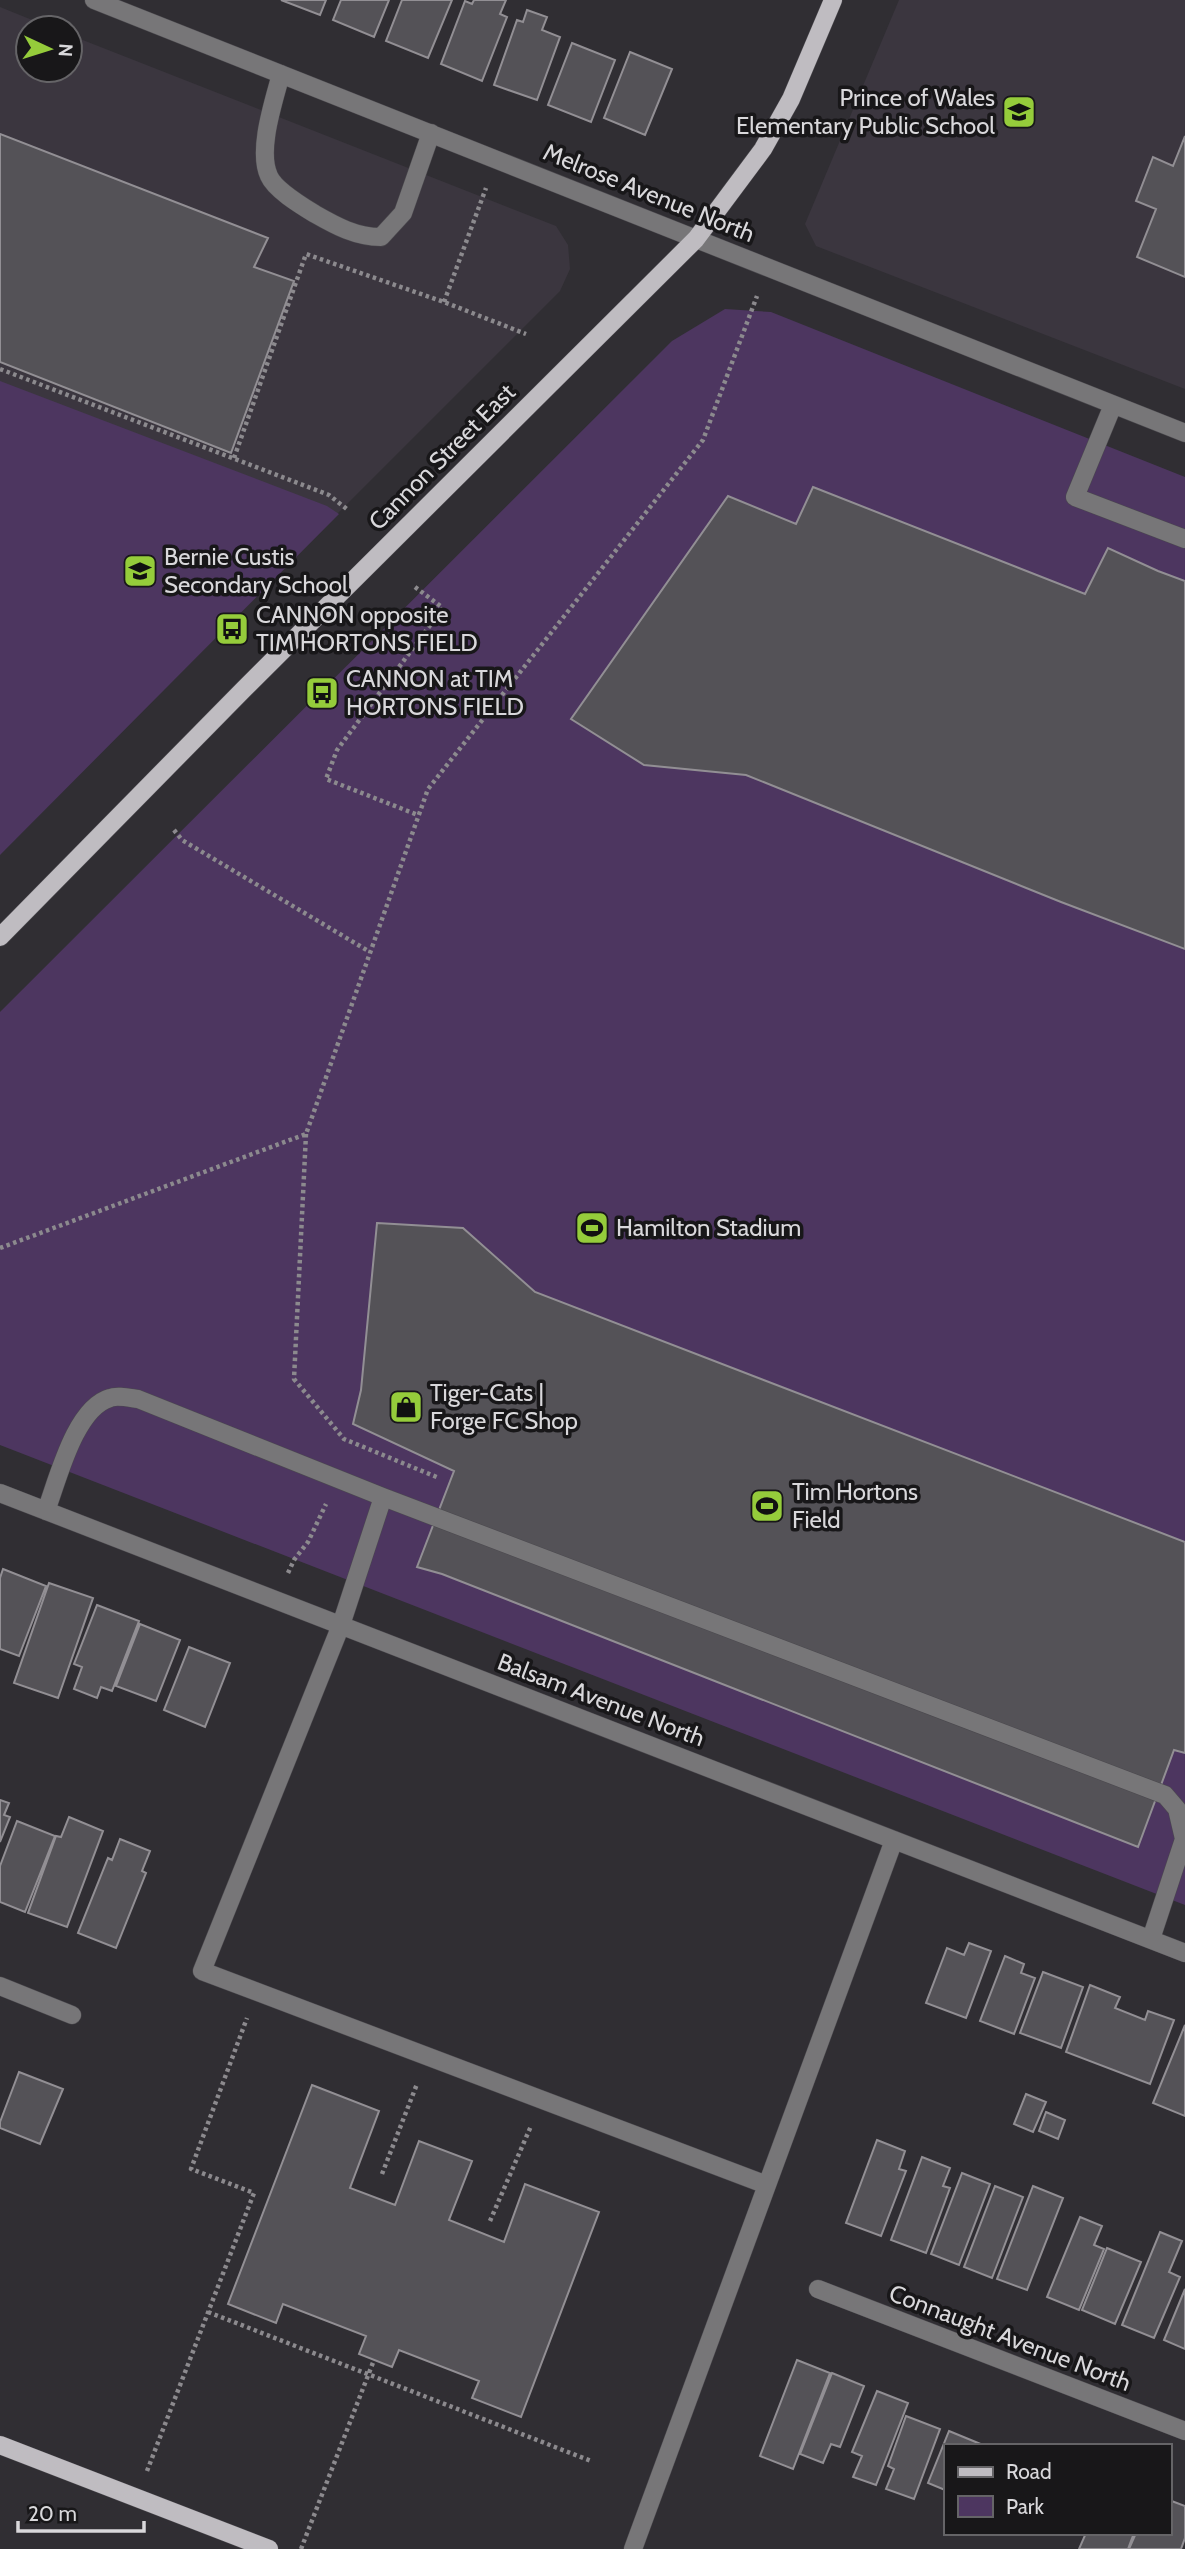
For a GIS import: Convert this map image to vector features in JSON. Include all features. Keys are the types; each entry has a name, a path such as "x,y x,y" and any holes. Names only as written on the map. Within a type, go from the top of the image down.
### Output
{"main road":[{"name":"Cannon Street East","path":"0,937 244,689 696,239 763,149 791,99 833,0"},
{"path":"0,2445 137,2498 236,2543 269,2549"}],"street":[{"name":"Melrose Avenue North","path":"94,0 1185,433"},
{"path":"281,74 264,140 269,176 294,201 328,222 362,237 381,237 403,212 431,133"},
{"path":"1113,405 1075,497 1185,539"},
{"path":"46,1511 76,1432 91,1408 111,1397 138,1399 383,1497 1165,1795 1177,1810 1184,1839 1150,1939"},
{"name":"Balsam Avenue North","path":"0,1493 1185,1952"},
{"path":"383,1497 341,1625 202,1971 767,2185"},
{"path":"633,2549 894,1840"},
{"path":"0,1986 72,2015"},
{"name":"Connaught Avenue North","path":"818,2290 1185,2431"}],"path":[{"path":"444,302 497,159"},
{"path":"234,458 306,254 526,334"},
{"path":"439,1478 344,1439 295,1379 306,1134 428,789 703,440 768,267"},
{"path":"0,369 329,495 348,510"},
{"path":"415,587 443,608 337,750 326,779 418,815"},
{"path":"174,830 182,840 370,952"},
{"path":"0,1248 306,1134"},
{"path":"277,1600 294,1560 308,1542 329,1497 344,1439"},
{"path":"137,2498 254,2193 191,2169 257,1991"},
{"path":"382,2174 427,2057"},
{"path":"490,2221 542,2099"},
{"path":"208,2312 591,2461"},
{"path":"301,2549 374,2360"}],"shaded area":[{"name":"Prince of Wales Elementary Public School","path":"899,0 1185,0 1185,389 816,246 805,224"},
{"name":"Bernie Custis Secondary School","path":"0,7 17,14 14,14 14,84 84,84 84,41 556,226 568,245 570,269 560,291 0,851"}],"green space":[{"name":"Hamilton Stadium","path":"725,309 771,312 1185,477 1185,1905 0,1445 0,1012 672,341"},
{"path":"0,381 327,506 339,514 0,855"}],"building":[{"path":"281,0 326,0 320,15"},
{"path":"341,0 389,0 374,37 333,20"},
{"path":"402,0 452,0 428,58 386,41"},
{"path":"474,0 506,0 500,14 507,17 482,81 441,64 465,1 472,4"},
{"path":"527,10 547,17 542,30 560,37 537,100 494,85 517,20 523,22"},
{"path":"572,43 615,60 591,122 548,105"},
{"path":"630,52 672,69 645,135 604,118"},
{"path":"0,134 268,238 254,267 294,281 231,453 0,362"},
{"path":"1185,136 1185,277 1137,257 1156,209 1136,201 1153,157 1173,166"},
{"path":"813,487 1085,594 1108,548 1185,581 1185,949 746,775 644,765 571,719 728,496 796,524"},
{"name":"Tim Hortons Field","path":"377,1223 463,1228 535,1292 1185,1542 1185,1753 1174,1750 1138,1847 442,1574 417,1567 454,1471 353,1424 361,1390"},
{"path":"3,1569 46,1586 19,1656 0,1649 0,1578"},
{"path":"49,1583 93,1598 58,1698 14,1683"},
{"path":"97,1605 139,1621 112,1691 101,1687 97,1698 74,1689 82,1667 74,1664"},
{"path":"140,1624 180,1640 156,1701 116,1686"},
{"path":"189,1647 230,1663 205,1727 164,1710"},
{"path":"0,1800 9,1803 4,1815 10,1817 0,1842"},
{"path":"69,1817 103,1831 67,1927 28,1913 56,1836 61,1837"},
{"path":"17,1821 55,1836 25,1912 0,1902 0,1866"},
{"path":"120,1839 150,1851 142,1871 146,1873 116,1948 78,1933 108,1858 112,1860"},
{"path":"969,1943 991,1951 966,2018 926,2003 947,1948 964,1955"},
{"path":"1005,1956 1024,1964 1021,1973 1035,1978 1014,2034 980,2021"},
{"path":"1043,1972 1083,1987 1061,2048 1020,2033"},
{"path":"1090,1985 1120,1997 1115,2008 1145,2020 1148,2011 1174,2020 1150,2084 1066,2052"},
{"path":"1185,2025 1185,2116 1153,2103"},
{"path":"19,2072 63,2089 40,2144 0,2128"},
{"path":"312,2085 379,2111 350,2188 395,2205 419,2141 472,2161 449,2220 504,2242 525,2184 599,2212 521,2417 472,2398 479,2381 399,2350 392,2367 359,2354 366,2336 283,2304 276,2323 228,2304"},
{"path":"1026,2094 1046,2102 1033,2132 1014,2124"},
{"path":"1046,2112 1065,2120 1058,2139 1039,2131"},
{"path":"877,2140 905,2151 899,2169 906,2171 881,2236 846,2223"},
{"path":"922,2157 950,2168 943,2186 950,2188 926,2253 891,2240"},
{"path":"962,2173 990,2184 959,2265 931,2254"},
{"path":"995,2186 1023,2197 992,2278 964,2267"},
{"path":"1033,2186 1063,2198 1027,2290 997,2279"},
{"path":"1080,2217 1102,2226 1094,2245 1104,2249 1079,2310 1047,2297"},
{"path":"1160,2232 1182,2241 1169,2272 1180,2277 1154,2338 1122,2325"},
{"path":"1107,2248 1141,2262 1115,2324 1082,2310"},
{"path":"1185,2289 1185,2349 1164,2340"},
{"path":"797,2360 830,2373 793,2469 760,2456"},
{"path":"832,2373 864,2386 840,2447 831,2444 823,2463 800,2454"},
{"path":"877,2391 908,2403 876,2485 853,2477 862,2456 852,2452"},
{"path":"906,2416 940,2429 914,2499 886,2489 894,2469 888,2466"},
{"path":"949,2431 981,2444 944,2444 944,2490 928,2483"},
{"path":"1171,2501 1185,2506 1185,2538 1181,2549 1129,2549 1135,2535 1171,2535"},
{"path":"1085,2535 1133,2535 1128,2549 1079,2549"}],"place":[{"name":"Prince of Wales Elementary Public School","path":"1019,112"},
{"name":"Bernie Custis Secondary School","path":"140,571"},
{"name":"CANNON opposite TIM HORTONS FIELD","path":"232,629"},
{"name":"CANNON at TIM HORTONS FIELD","path":"322,693"},
{"name":"Hamilton Stadium","path":"592,1228"},
{"name":"Tiger-Cats | Forge FC Shop","path":"406,1407"},
{"name":"Tim Hortons Field","path":"767,1506"}]}
